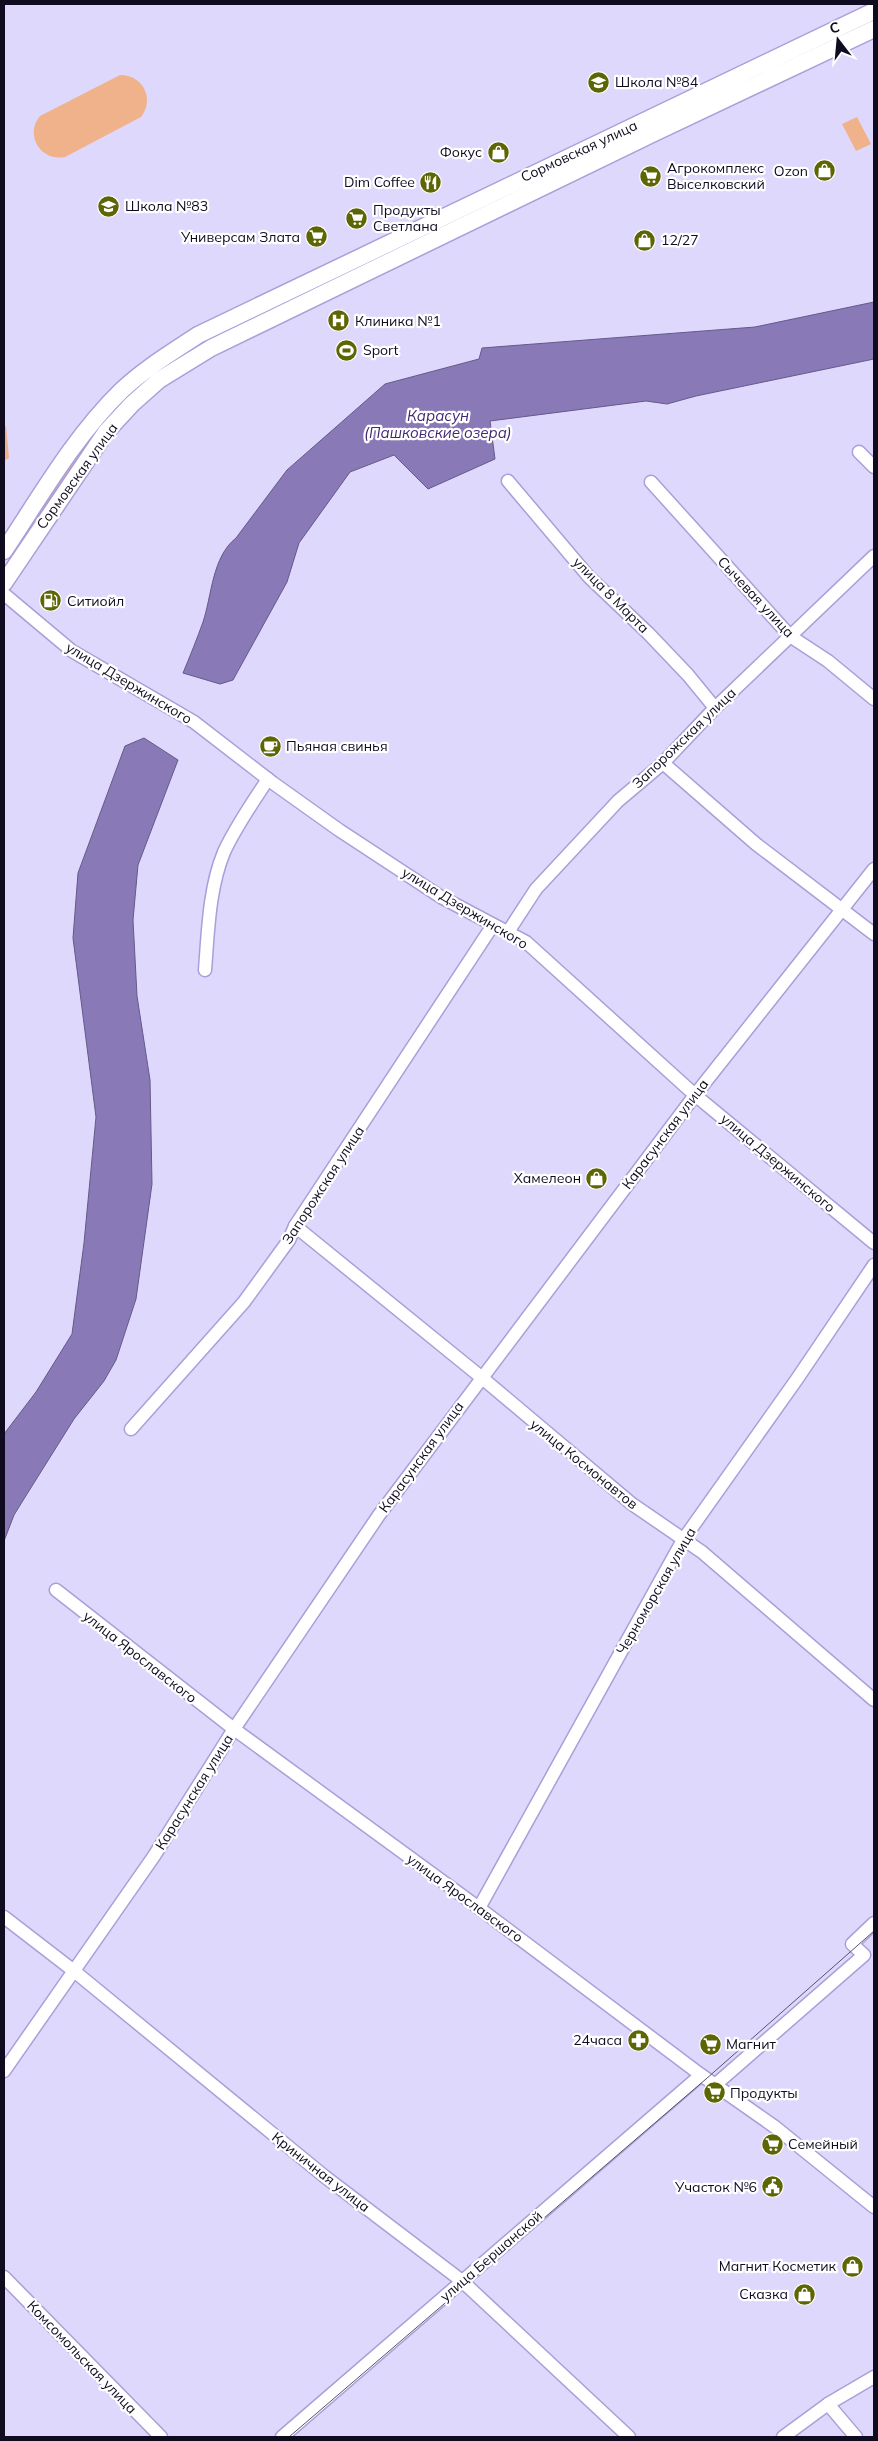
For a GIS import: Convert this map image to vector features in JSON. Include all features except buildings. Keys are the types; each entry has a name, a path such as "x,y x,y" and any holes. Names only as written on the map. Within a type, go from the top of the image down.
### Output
{"main road":[{"name":"Сормовская улица","path":"4,583 106,432 132,404 159,380 211,348 874,11"},
{"name":"Сормовская улица","path":"4,551 69,455 120,392 146,370 198,335 284,292 650,126 874,29"},
{"path":"284,292 292,308"}],"street":[{"path":"859,452 874,468"},
{"name":"улица 8 Марта","path":"508,480 590,577 648,633 688,675 715,708"},
{"name":"Сычевая улица","path":"651,482 790,636 828,661 874,699"},
{"name":"Запорожская улица","path":"508,932 536,889 618,801 663,763 715,708 874,556"},
{"name":"улица Дзержинского","path":"4,594 72,651 194,722 268,779 339,830 441,897 508,932 536,952 695,1094 874,1242"},
{"path":"663,763 756,844 843,908 874,934"},
{"path":"205,970 210,913 224,853 233,834 268,779"},
{"name":"Карасунская улица","path":"4,2071 154,1856 234,1729 379,1515 695,1094 874,869"},
{"name":"Запорожская улица","path":"131,1429 244,1302 289,1240 295,1226 493,925"},
{"name":"улица Космонавтов","path":"295,1226 481,1377 632,1504 702,1552 874,1700"},
{"name":"Черноморская улица","path":"479,1908 683,1540 797,1379 874,1265"},
{"name":"улица Ярославского","path":"56,1590 234,1729 479,1908 701,2075 775,2127 874,2207"},
{"name":"Криничная улица","path":"4,1917 74,1971 324,2176 462,2280 629,2437"},
{"path":"715,2085 864,1956 852,1944 874,1923"},
{"name":"улица Бершанской","path":"282,2437 701,2075"},
{"name":"Комсомольская улица","path":"4,2277 161,2437"},
{"path":"783,2437 828,2404 874,2376"},
{"path":"828,2404 856,2437"}],"shaded area":[{"path":"120,75 135,79 144,89 147,103 141,117 65,157 49,155 37,146 34,131 35,123 40,116"},
{"path":"857,117 871,144 856,151 842,124"},
{"path":"278,303 280,305 278,308 168,367 24,541 20,538 79,451 130,392 165,365 212,336"},
{"path":"6,426 9,458 4,461 4,427"}],"water":[{"name":"Карасун (Пашковские озера)","path":"874,302 874,359 696,396 667,404 646,401 490,421 495,459 428,489 394,455 350,472 299,543 287,582 233,680 220,684 183,673 203,622 217,566 228,546 287,470 385,384 479,359 482,348 755,327"},
{"path":"144,738 178,760 138,865 133,920 137,996 150,1080 152,1184 136,1299 116,1360 104,1381 74,1419 14,1515 4,1541 4,1434 36,1392 72,1334 84,1243 96,1117 73,938 78,873 125,746"}],"tram line":[{"path":"289,2437 706,2079 874,1931"}],"place":[{"name":"Школа №84","path":"599,82"},
{"name":"Фокус","path":"498,152"},
{"name":"Ozon","path":"824,171"},
{"name":"Агрокомплекс Выселковский","path":"651,176"},
{"name":"Dim Coffee","path":"431,182"},
{"name":"Школа №83","path":"109,206"},
{"name":"Продукты Светлана","path":"357,218"},
{"name":"Универсам Злата","path":"316,237"},
{"name":"12/27","path":"645,240"},
{"name":"Клиника №1","path":"339,321"},
{"name":"Sport","path":"347,350"},
{"name":"Ситиойл","path":"51,601"},
{"name":"Пьяная свинья","path":"270,746"},
{"name":"Хамелеон","path":"597,1178"},
{"name":"24часа","path":"638,2040"},
{"name":"Магнит","path":"710,2044"},
{"name":"Продукты","path":"714,2093"},
{"name":"Семейный","path":"772,2144"},
{"name":"Участок №6","path":"773,2187"},
{"name":"Магнит Косметик","path":"852,2266"},
{"name":"Сказка","path":"804,2294"}]}
